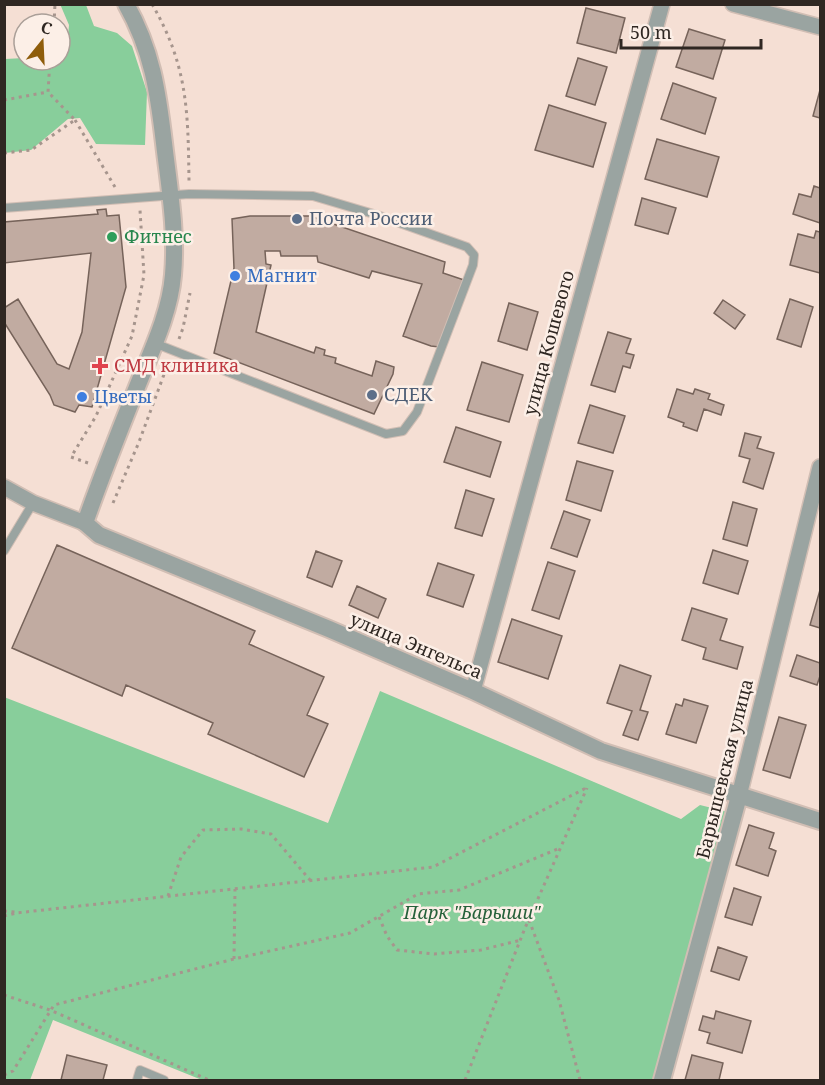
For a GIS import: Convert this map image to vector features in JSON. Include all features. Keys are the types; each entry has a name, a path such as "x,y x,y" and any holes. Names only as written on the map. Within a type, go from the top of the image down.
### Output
{"street":[{"path":"85,523 104,468 154,344 173,276 173,230 158,87 141,30 126,4"},
{"name":"улица Кошевого","path":"473,692 662,4"},
{"path":"733,4 820,27"},
{"name":"Барышевская улица","path":"662,1080 739,796 820,466"},
{"name":"улица Энгельса","path":"4,488 33,503 85,523 99,535 328,629 601,751 820,821"}],"lane":[{"path":"4,208 170,195 313,196 377,215 467,247 474,255 473,265 417,412 403,431 386,434 154,344"},
{"path":"4,551 33,503"},
{"path":"137,1080 140,1070 164,1080"}],"path":[{"path":"50,72 48,92 75,120 113,186 141,210 144,275 132,336 96,416 71,457 104,468"},
{"path":"4,100 48,92"},
{"path":"4,153 30,150 75,120"},
{"path":"4,916 433,867 588,787 529,920 465,1080"},
{"path":"168,896 181,857 203,830 242,829 271,834 311,881"},
{"path":"4,1075 13,1071 54,1005 234,959 350,933 418,894 459,890 560,848"},
{"path":"234,959 235,889"},
{"path":"4,911 16,913"},
{"path":"378,917 397,950 434,954 481,950 521,940"},
{"path":"529,920 560,1000 580,1080"},
{"path":"4,995 50,1010 209,1080"}],"green space":[{"path":"60,4 86,5 94,26 117,33 132,46 147,92 145,145 96,144 80,118 68,119 31,150 5,153 5,59 12,59 12,72 72,72 72,12 63,12"},
{"name":"Парк \"Барыши\"","path":"380,691 681,819 700,805 728,812 657,1080 202,1080 53,1020 30,1080 5,1080 4,697 328,823"}],"building":[{"path":"586,8 625,18 616,53 577,43"},
{"path":"689,29 725,40 713,79 676,67"},
{"path":"578,58 607,67 595,105 566,96"},
{"path":"673,83 716,98 705,134 661,119"},
{"path":"820,90 820,118 813,116"},
{"path":"549,105 606,123 593,167 535,150"},
{"path":"657,139 719,157 707,197 645,179"},
{"path":"814,186 820,188 820,223 793,214 799,194 811,197"},
{"path":"642,198 676,208 668,234 635,225"},
{"path":"106,209 107,216 119,215 126,287 92,407 79,405 75,412 54,405 4,322 4,308 18,299 57,364 69,369 82,332 91,253 4,263 4,222 98,214 97,210"},
{"path":"250,216 310,216 445,262 443,273 464,280 439,347 431,346 403,336 422,284 372,271 369,278 318,262 317,256 281,256 280,251 265,251 266,264 271,265 256,332 314,353 316,347 325,350 324,355 336,358 335,363 372,376 376,361 394,367 393,374 374,414 214,353 234,268 232,219"},
{"path":"816,231 820,232 820,273 790,265 798,234 814,238"},
{"path":"790,299 813,307 801,347 777,339"},
{"path":"723,300 745,315 735,329 714,313"},
{"path":"509,303 538,312 527,350 498,341"},
{"path":"608,332 631,339 626,353 634,355 630,368 623,366 615,392 591,385"},
{"path":"482,362 523,375 509,422 467,410"},
{"path":"677,389 693,394 695,389 710,394 708,399 724,405 721,415 704,409 697,431 683,426 684,423 668,417"},
{"path":"590,405 625,416 613,453 578,443"},
{"path":"456,427 501,442 490,477 444,462"},
{"path":"745,433 761,437 757,448 774,453 763,489 743,482 750,459 739,456"},
{"path":"577,461 613,471 601,511 566,500"},
{"path":"466,490 494,499 482,536 455,528"},
{"path":"733,502 757,509 747,546 723,539"},
{"path":"564,511 590,520 577,557 551,548"},
{"path":"57,545 255,631 249,644 324,677 307,715 328,724 304,777 208,734 213,723 126,685 122,696 12,648"},
{"path":"713,550 748,561 738,594 703,583"},
{"path":"316,551 342,561 332,587 307,577"},
{"path":"548,562 575,571 559,619 532,610"},
{"path":"438,563 474,575 463,607 427,595"},
{"path":"357,586 386,599 378,618 349,605"},
{"path":"820,590 820,628 810,625"},
{"path":"692,608 727,619 720,640 743,647 737,669 703,659 706,648 682,640"},
{"path":"512,619 562,636 548,679 498,662"},
{"path":"797,655 820,663 817,685 790,676"},
{"path":"620,665 651,676 640,710 648,712 638,740 623,735 632,711 607,703"},
{"path":"684,699 708,706 696,743 666,734 676,704 682,706"},
{"path":"779,717 806,725 790,778 763,770"},
{"path":"749,825 774,833 769,848 776,851 768,876 736,865"},
{"path":"734,888 761,897 752,925 725,917"},
{"path":"718,947 747,957 739,980 711,971"},
{"path":"716,1011 751,1021 742,1053 707,1043 710,1033 699,1030 703,1016 714,1019"},
{"path":"67,1055 107,1065 103,1080 61,1080"},
{"path":"692,1055 723,1063 719,1080 685,1080"}],"place":[{"name":"Почта России","path":"297,219"},
{"name":"Фитнес","path":"112,237"},
{"name":"Магнит","path":"235,276"},
{"name":"СМД клиника","path":"100,366"},
{"name":"СДЕК","path":"372,395"},
{"name":"Цветы","path":"82,397"}]}
